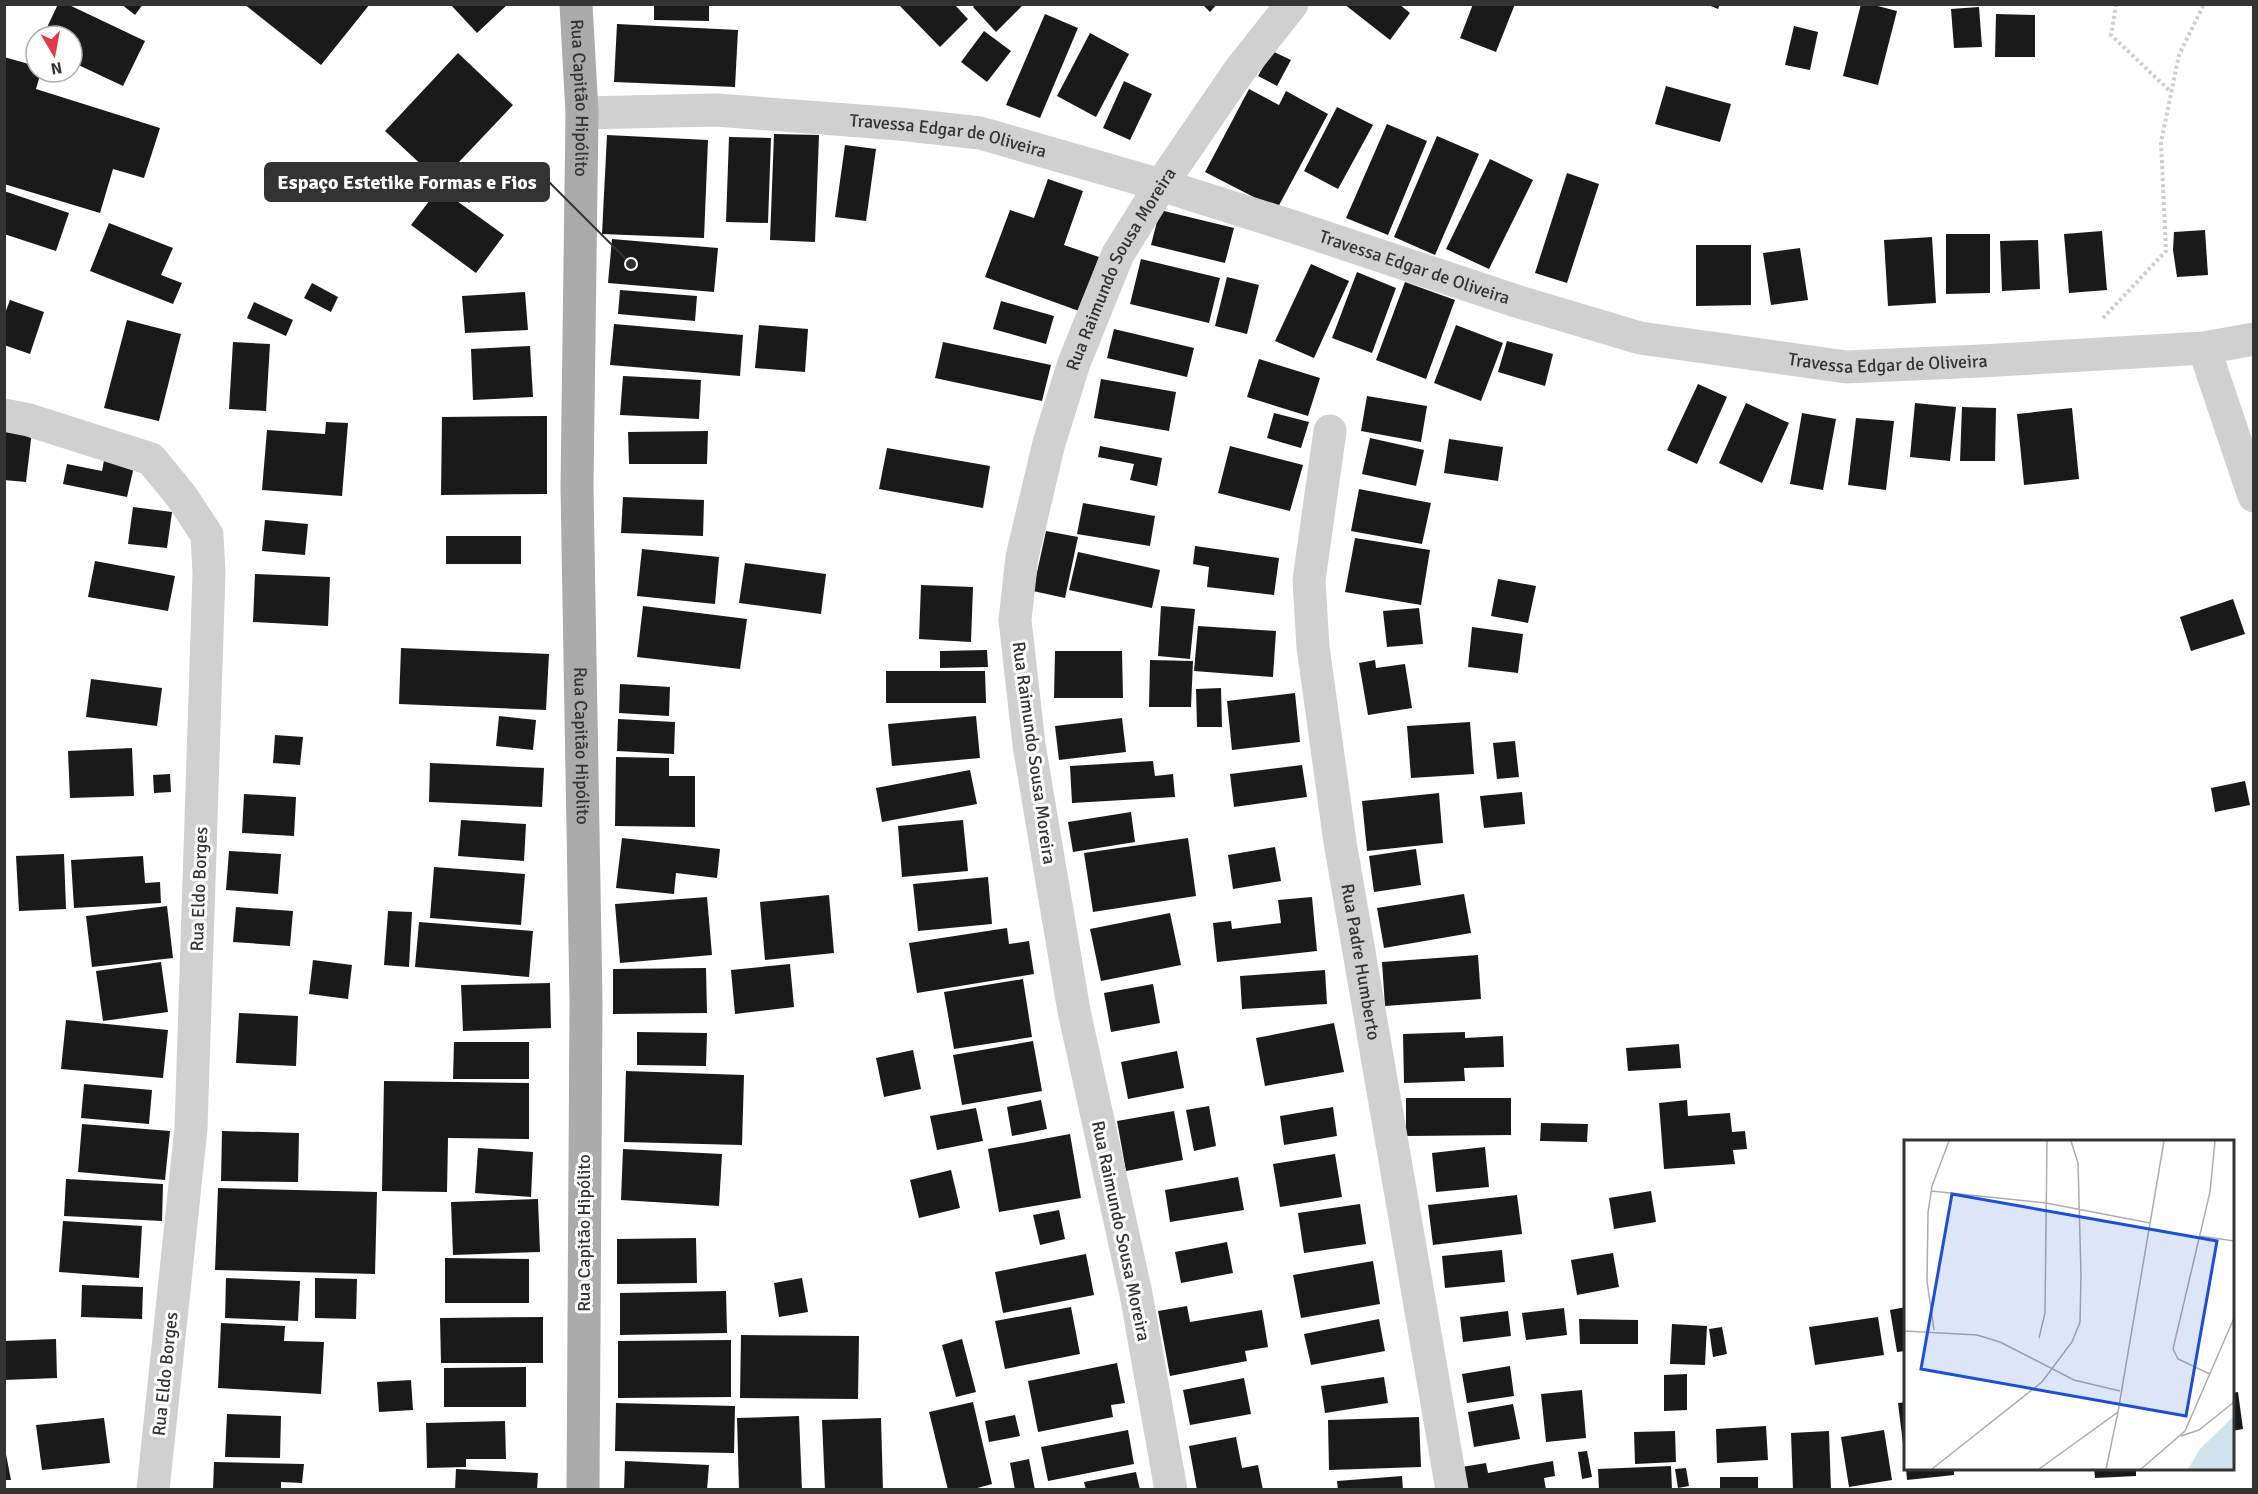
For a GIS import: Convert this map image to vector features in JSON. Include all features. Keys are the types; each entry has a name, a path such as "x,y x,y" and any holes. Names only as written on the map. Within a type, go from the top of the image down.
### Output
{"main road":[{"name":"Rua Capitão Hipólito","path":"576,4 582,113 577,487 585,1002 584,1490"}],"street":[{"name":"Rua Raimundo Sousa Moreira","path":"1171,1490 1136,1294 1074,1011 1029,745 1015,621 1025,546 1048,443 1074,363 1118,254 1161,185 1239,71 1292,4"},
{"name":"Travessa Edgar de Oliveira","path":"582,113 717,110 899,124 980,133 1161,185 1516,301 1640,338 1846,367 1981,362 2204,348 2253,339"},
{"path":"2204,348 2253,496"},
{"name":"Rua Eldo Borges","path":"4,415 29,420 151,459 182,497 207,535 209,573 191,1128 153,1490"},
{"name":"Rua Padre Humberto","path":"1329,431 1309,580 1313,647 1340,842 1452,1490"}],"path":[{"path":"2116,4 2110,35 2171,92"},
{"path":"2067,356 2166,251 2161,142 2179,55 2204,4"}],"building":[{"path":"58,4 67,4 145,41 123,86 84,68 84,24 49,24"},
{"path":"121,4 143,4 135,15"},
{"path":"244,4 370,4 321,65"},
{"path":"450,4 508,4 477,33"},
{"path":"654,4 709,4 709,21 654,20"},
{"path":"898,4 954,4 968,19 940,47"},
{"path":"976,4 1024,4 996,32 973,7"},
{"path":"1202,4 1217,4 1210,12"},
{"path":"1344,4 1399,4 1410,13 1390,40"},
{"path":"1473,4 1515,4 1496,52 1460,38"},
{"path":"1706,4 1720,4 1718,9"},
{"path":"1861,4 1897,11 1878,85 1843,76"},
{"path":"1979,7 1982,47 1954,48 1951,9"},
{"path":"1045,14 1078,28 1040,118 1006,105"},
{"path":"1996,14 2035,15 2035,57 1995,57"},
{"path":"617,24 738,30 735,87 614,82"},
{"path":"1794,26 1818,32 1810,70 1785,65"},
{"path":"984,31 1011,51 987,82 961,62"},
{"path":"1090,33 1129,54 1096,117 1057,96"},
{"path":"1272,51 1291,60 1277,86 1258,76"},
{"path":"458,53 513,105 440,182 385,131"},
{"path":"4,57 24,63 24,84 37,84 36,89 160,128 144,178 113,169 100,213 4,184"},
{"path":"1124,81 1152,94 1130,140 1103,128"},
{"path":"1666,86 1731,104 1720,142 1655,124"},
{"path":"1249,89 1279,105 1286,91 1328,114 1277,209 1205,172"},
{"path":"1337,107 1373,125 1338,189 1304,171"},
{"path":"1387,124 1427,141 1388,235 1346,218"},
{"path":"774,134 819,135 815,242 770,240"},
{"path":"607,135 708,140 704,238 602,234"},
{"path":"1437,136 1479,154 1435,255 1394,237"},
{"path":"729,137 771,138 768,223 726,222"},
{"path":"845,145 876,149 866,221 835,217"},
{"path":"1490,159 1533,180 1489,269 1446,249"},
{"path":"461,172 481,188 469,203 449,187"},
{"path":"1567,173 1599,184 1567,283 1535,273"},
{"path":"1048,179 1083,191 1064,245 1099,257 1079,311 985,277 1010,210 1034,218"},
{"path":"439,188 504,235 476,273 411,225"},
{"path":"4,191 69,213 56,251 4,234"},
{"path":"1160,210 1234,228 1225,263 1151,245"},
{"path":"109,223 173,248 161,275 182,283 173,304 90,271"},
{"path":"2205,230 2208,275 2177,277 2173,250 2174,232"},
{"path":"2102,231 2107,290 2069,293 2064,234"},
{"path":"1946,234 1990,234 1990,293 1946,294"},
{"path":"1932,237 1936,303 1888,306 1884,240"},
{"path":"612,239 718,248 714,292 608,283"},
{"path":"2038,240 2040,289 2002,291 2000,241"},
{"path":"1696,245 1751,245 1751,305 1696,306"},
{"path":"1800,248 1808,300 1771,305 1763,253"},
{"path":"1141,259 1220,278 1209,323 1130,304"},
{"path":"1311,264 1349,281 1314,358 1275,341"},
{"path":"1357,272 1396,288 1372,353 1332,338"},
{"path":"1227,277 1259,285 1247,334 1215,326"},
{"path":"1405,282 1455,300 1426,379 1376,360"},
{"path":"312,283 338,297 331,312 304,298"},
{"path":"620,290 697,296 695,321 618,314"},
{"path":"525,292 528,330 465,333 462,296"},
{"path":"10,300 44,312 30,354 4,345 4,316"},
{"path":"1001,301 1054,316 1046,344 993,329"},
{"path":"254,302 293,320 286,336 247,318"},
{"path":"127,320 181,334 159,421 104,408"},
{"path":"614,324 743,335 740,376 610,365"},
{"path":"759,325 808,329 805,372 755,368"},
{"path":"1456,325 1503,343 1481,401 1434,383"},
{"path":"1114,329 1194,348 1187,377 1107,358"},
{"path":"1507,341 1553,354 1545,386 1498,372"},
{"path":"233,342 270,344 266,411 229,409"},
{"path":"943,342 1051,365 1042,401 935,378"},
{"path":"530,346 533,397 473,400 471,349"},
{"path":"1259,359 1320,378 1308,416 1247,397"},
{"path":"623,376 701,380 699,419 620,415"},
{"path":"1101,379 1176,392 1169,431 1094,418"},
{"path":"1698,384 1727,397 1697,464 1667,450"},
{"path":"1367,396 1427,406 1421,442 1361,431"},
{"path":"1746,403 1789,423 1762,483 1719,463"},
{"path":"1915,403 1956,407 1950,461 1910,457"},
{"path":"1962,407 1996,408 1995,461 1960,461"},
{"path":"2072,408 2079,479 2024,485 2017,414"},
{"path":"1274,413 1309,422 1301,448 1267,438"},
{"path":"1802,413 1836,419 1823,490 1790,484"},
{"path":"547,416 547,494 441,495 442,417"},
{"path":"1856,418 1894,421 1886,490 1848,485"},
{"path":"326,422 348,423 342,496 262,490 267,430 325,434"},
{"path":"4,429 32,431 26,482 4,480"},
{"path":"708,431 707,464 629,464 628,432"},
{"path":"1370,438 1424,450 1416,486 1362,474"},
{"path":"1449,439 1503,447 1498,481 1444,473"},
{"path":"1100,446 1162,458 1157,486 1130,480 1134,464 1098,457"},
{"path":"1230,446 1303,465 1290,511 1218,493"},
{"path":"887,448 990,466 983,508 879,489"},
{"path":"105,455 135,462 127,497 63,484 67,464 102,471"},
{"path":"1359,489 1431,503 1422,544 1351,531"},
{"path":"623,497 704,500 703,536 621,533"},
{"path":"1083,503 1155,516 1150,546 1077,534"},
{"path":"133,507 172,512 167,548 128,544"},
{"path":"265,520 308,524 305,555 262,551"},
{"path":"1046,531 1078,537 1065,598 1033,591"},
{"path":"446,536 521,536 521,564 446,564"},
{"path":"1355,538 1430,550 1421,605 1345,592"},
{"path":"1195,546 1279,558 1274,595 1207,587 1209,567 1193,564"},
{"path":"642,549 719,557 715,604 637,596"},
{"path":"1078,552 1160,570 1152,608 1069,590"},
{"path":"95,561 175,576 168,611 88,597"},
{"path":"745,563 826,574 821,614 739,603"},
{"path":"255,574 330,577 328,626 253,622"},
{"path":"1498,579 1536,586 1528,623 1491,616"},
{"path":"921,585 973,587 971,642 919,639"},
{"path":"2233,599 2245,634 2191,651 2180,617"},
{"path":"643,606 747,619 740,669 637,657"},
{"path":"1161,606 1195,609 1190,659 1158,656"},
{"path":"1419,608 1423,644 1387,647 1383,611"},
{"path":"1198,626 1276,631 1273,677 1194,671"},
{"path":"1472,627 1523,634 1518,673 1468,667"},
{"path":"401,648 549,654 546,710 399,704"},
{"path":"987,650 988,667 940,668 940,651"},
{"path":"1055,651 1122,651 1123,698 1054,698"},
{"path":"1150,660 1193,661 1191,707 1149,707"},
{"path":"1375,660 1376,668 1405,664 1412,708 1368,715 1359,663"},
{"path":"886,671 985,671 986,703 886,703"},
{"path":"91,679 162,688 157,726 86,717"},
{"path":"620,684 670,687 669,716 619,713"},
{"path":"1221,688 1222,727 1197,727 1196,689"},
{"path":"1295,693 1300,742 1232,750 1227,701"},
{"path":"499,716 536,720 533,750 496,746"},
{"path":"976,716 980,758 892,766 888,724"},
{"path":"1122,718 1126,752 1059,760 1055,726"},
{"path":"618,719 675,722 674,754 617,751"},
{"path":"1470,722 1474,774 1411,778 1407,726"},
{"path":"275,735 303,737 300,765 273,763"},
{"path":"1515,741 1519,777 1497,779 1493,743"},
{"path":"132,748 134,796 70,798 68,751"},
{"path":"616,757 669,758 669,776 695,776 695,827 615,826"},
{"path":"1153,761 1155,776 1173,774 1175,797 1072,803 1070,766"},
{"path":"430,763 544,768 542,807 429,802"},
{"path":"1302,765 1307,797 1234,807 1230,774"},
{"path":"970,770 977,804 882,822 876,788"},
{"path":"170,774 171,792 154,793 153,775"},
{"path":"2245,781 2250,805 2215,812 2211,788"},
{"path":"1522,792 1525,824 1484,828 1480,796"},
{"path":"1439,793 1443,843 1367,851 1362,801"},
{"path":"244,794 296,797 294,836 242,833"},
{"path":"1131,812 1135,842 1073,852 1068,822"},
{"path":"461,820 526,824 524,861 458,856"},
{"path":"963,820 968,871 902,877 898,826"},
{"path":"622,838 720,849 717,878 676,873 674,894 616,888"},
{"path":"1188,838 1196,896 1093,912 1084,853"},
{"path":"1275,847 1281,881 1233,889 1228,855"},
{"path":"1416,849 1421,885 1374,892 1369,856"},
{"path":"229,851 281,854 278,894 226,890"},
{"path":"64,854 66,909 19,911 16,856"},
{"path":"143,856 145,883 160,882 161,903 74,908 71,860"},
{"path":"434,867 525,874 521,925 430,918"},
{"path":"988,877 992,924 918,931 913,884"},
{"path":"1464,894 1471,933 1384,948 1377,908"},
{"path":"829,895 834,953 765,960 760,902"},
{"path":"707,897 712,955 620,963 615,904"},
{"path":"1312,897 1317,951 1217,962 1213,923 1231,921 1232,929 1281,923 1278,900"},
{"path":"167,906 173,958 92,967 86,916"},
{"path":"236,907 293,911 290,946 233,942"},
{"path":"388,911 412,912 409,967 384,965"},
{"path":"1170,913 1181,965 1101,981 1090,929"},
{"path":"419,922 533,931 529,977 415,967"},
{"path":"1007,928 1009,944 1029,941 1034,974 917,993 909,943"},
{"path":"1478,955 1481,999 1385,1006 1382,962"},
{"path":"313,960 352,965 348,999 309,994"},
{"path":"161,962 168,1012 103,1021 96,971"},
{"path":"790,964 794,1007 735,1014 731,970"},
{"path":"706,968 707,1013 613,1014 613,969"},
{"path":"1325,970 1327,1004 1242,1009 1240,976"},
{"path":"1023,979 1032,1037 954,1049 944,992"},
{"path":"550,983 551,1028 463,1031 461,985"},
{"path":"1153,984 1160,1023 1111,1032 1104,993"},
{"path":"239,1013 298,1016 296,1066 236,1063"},
{"path":"66,1020 168,1030 163,1078 61,1069"},
{"path":"1334,1023 1344,1072 1265,1086 1256,1038"},
{"path":"637,1032 707,1033 706,1066 637,1065"},
{"path":"1465,1032 1465,1038 1503,1036 1504,1067 1464,1068 1465,1081 1404,1083 1403,1034"},
{"path":"1033,1041 1042,1091 962,1105 953,1055"},
{"path":"454,1042 529,1042 529,1079 453,1079"},
{"path":"1679,1044 1681,1068 1628,1071 1626,1048"},
{"path":"913,1050 921,1089 884,1097 876,1058"},
{"path":"1177,1051 1184,1088 1128,1099 1121,1062"},
{"path":"626,1071 744,1075 742,1145 624,1142"},
{"path":"384,1081 529,1083 529,1139 448,1138 447,1192 382,1191"},
{"path":"84,1084 152,1090 149,1124 81,1118"},
{"path":"1406,1098 1511,1098 1511,1135 1406,1136"},
{"path":"1041,1100 1047,1129 1012,1136 1007,1107"},
{"path":"1687,1100 1688,1116 1730,1113 1732,1132 1745,1131 1747,1149 1733,1150 1735,1164 1664,1169 1659,1103"},
{"path":"1209,1106 1216,1146 1194,1151 1186,1110"},
{"path":"1333,1107 1337,1136 1284,1145 1280,1116"},
{"path":"976,1108 983,1141 937,1150 930,1116"},
{"path":"1174,1111 1183,1160 1126,1171 1117,1121"},
{"path":"1541,1123 1588,1124 1587,1142 1540,1141"},
{"path":"82,1124 170,1131 165,1180 78,1172"},
{"path":"222,1131 299,1133 298,1182 221,1181"},
{"path":"1070,1134 1081,1198 999,1212 988,1149"},
{"path":"1485,1147 1489,1187 1436,1192 1432,1153"},
{"path":"478,1148 533,1152 531,1197 475,1193"},
{"path":"623,1149 722,1154 719,1206 621,1200"},
{"path":"1335,1154 1342,1197 1280,1207 1273,1164"},
{"path":"951,1170 960,1208 919,1218 910,1180"},
{"path":"1238,1177 1244,1210 1170,1222 1165,1190"},
{"path":"66,1179 163,1184 162,1221 64,1216"},
{"path":"218,1188 377,1192 375,1274 215,1270"},
{"path":"1651,1191 1656,1222 1614,1229 1609,1198"},
{"path":"1517,1195 1522,1234 1433,1245 1428,1205"},
{"path":"538,1199 540,1252 453,1255 451,1202"},
{"path":"1360,1204 1366,1244 1304,1253 1298,1213"},
{"path":"1059,1210 1065,1239 1040,1245 1033,1215"},
{"path":"63,1221 142,1226 139,1278 59,1272"},
{"path":"696,1238 697,1283 617,1284 617,1239"},
{"path":"1227,1242 1233,1273 1181,1283 1175,1252"},
{"path":"1502,1250 1505,1282 1445,1288 1442,1256"},
{"path":"1613,1253 1619,1287 1577,1295 1571,1260"},
{"path":"1086,1254 1094,1295 1003,1313 995,1272"},
{"path":"445,1258 529,1259 529,1303 445,1303"},
{"path":"1373,1261 1380,1304 1301,1318 1293,1275"},
{"path":"226,1278 300,1281 298,1321 225,1318"},
{"path":"315,1278 357,1279 356,1319 315,1318"},
{"path":"802,1278 808,1312 779,1317 774,1283"},
{"path":"82,1285 143,1287 142,1319 81,1317"},
{"path":"726,1291 727,1333 620,1335 620,1293"},
{"path":"1187,1306 1190,1322 1262,1310 1268,1347 1245,1351 1247,1361 1170,1376 1158,1311"},
{"path":"1071,1307 1080,1354 1005,1369 995,1321"},
{"path":"1904,1307 1904,1351 1897,1352 1890,1310"},
{"path":"1564,1308 1567,1335 1526,1340 1522,1313"},
{"path":"1508,1311 1511,1336 1463,1342 1460,1317"},
{"path":"543,1317 543,1363 441,1363 440,1318"},
{"path":"1878,1317 1884,1355 1815,1365 1809,1327"},
{"path":"1379,1319 1385,1351 1311,1365 1304,1334"},
{"path":"1579,1319 1638,1320 1638,1344 1580,1344"},
{"path":"221,1323 285,1326 284,1341 324,1342 321,1394 218,1388"},
{"path":"1672,1324 1707,1326 1705,1365 1670,1364"},
{"path":"1722,1327 1727,1354 1713,1357 1709,1329"},
{"path":"741,1335 859,1336 858,1399 740,1398"},
{"path":"56,1339 57,1378 4,1380 4,1341"},
{"path":"962,1339 976,1392 956,1397 942,1345"},
{"path":"731,1340 731,1397 618,1398 618,1341"},
{"path":"1117,1363 1125,1403 1111,1405 1113,1417 1038,1432 1028,1381"},
{"path":"1510,1366 1514,1396 1467,1403 1462,1374"},
{"path":"526,1367 526,1407 444,1407 444,1368"},
{"path":"1687,1374 1687,1410 1664,1411 1664,1375"},
{"path":"1384,1377 1388,1403 1325,1413 1321,1386"},
{"path":"1244,1378 1251,1414 1190,1425 1183,1390"},
{"path":"411,1380 413,1410 379,1412 377,1382"},
{"path":"1582,1390 1586,1438 1546,1442 1541,1394"},
{"path":"2238,1392 2243,1429 2234,1431 2234,1393"},
{"path":"973,1402 992,1484 970,1490 948,1490 929,1412"},
{"path":"1904,1402 1904,1452 1898,1403"},
{"path":"616,1403 735,1406 734,1453 615,1451"},
{"path":"1513,1404 1520,1439 1474,1447 1468,1412"},
{"path":"227,1414 281,1416 280,1458 225,1457"},
{"path":"1015,1415 1020,1436 989,1442 985,1421"},
{"path":"799,1416 802,1490 739,1490 737,1418"},
{"path":"1419,1417 1421,1467 1329,1470 1328,1420"},
{"path":"104,1418 110,1463 42,1470 36,1425"},
{"path":"881,1418 883,1490 825,1490 822,1420"},
{"path":"505,1421 506,1459 466,1459 466,1467 427,1468 426,1423"},
{"path":"1766,1426 1768,1460 1717,1463 1716,1429"},
{"path":"1128,1430 1134,1464 1048,1481 1041,1447"},
{"path":"1884,1430 1892,1480 1849,1487 1841,1437"},
{"path":"1675,1431 1676,1462 1635,1464 1634,1432"},
{"path":"1829,1431 1831,1490 1793,1490 1791,1433"},
{"path":"1236,1437 1242,1468 1258,1465 1263,1490 1197,1490 1189,1446"},
{"path":"4,1444 11,1480 4,1480"},
{"path":"1587,1451 1592,1477 1582,1479 1578,1452"},
{"path":"1029,1459 1035,1490 1015,1490 1010,1463"},
{"path":"625,1461 709,1465 707,1490 624,1490"},
{"path":"1553,1461 1555,1476 1544,1478 1546,1490 1466,1490 1462,1467 1486,1463 1488,1473"},
{"path":"214,1462 304,1464 302,1483 281,1482 281,1490 213,1490"},
{"path":"1671,1466 1672,1490 1599,1490 1598,1469"},
{"path":"1686,1468 1689,1486 1678,1488 1675,1469"},
{"path":"456,1469 538,1473 537,1490 455,1490"},
{"path":"1906,1470 1954,1470 1954,1475 1907,1480"},
{"path":"2094,1470 2136,1470 2136,1476 2095,1478"},
{"path":"1136,1472 1140,1490 1086,1490 1084,1482"},
{"path":"1402,1476 1403,1490 1338,1490 1337,1481"},
{"path":"1720,1477 1758,1477 1758,1490 1720,1490"}],"place":[{"name":"Espaço Estetike Formas e Fios","path":"631,264"}]}
